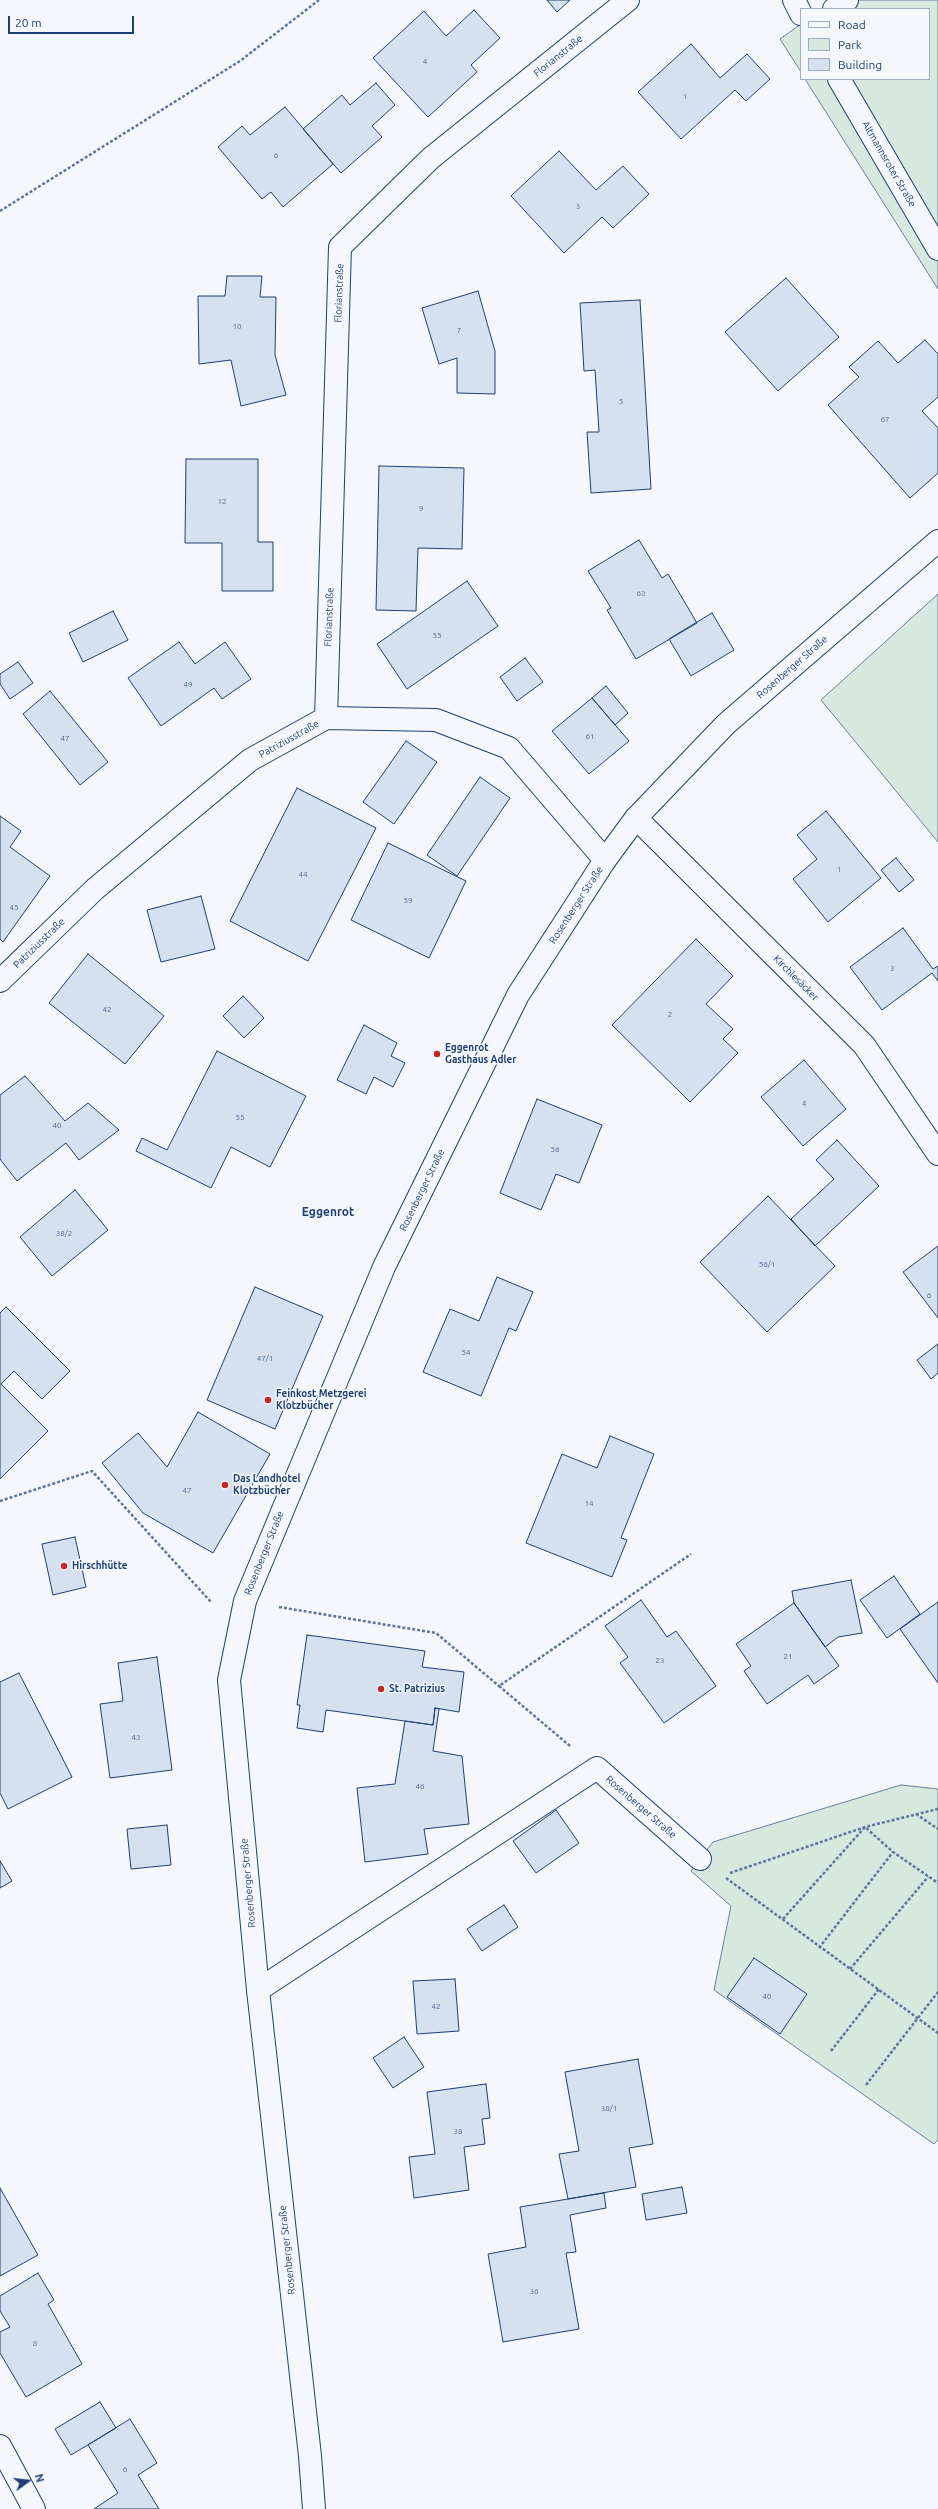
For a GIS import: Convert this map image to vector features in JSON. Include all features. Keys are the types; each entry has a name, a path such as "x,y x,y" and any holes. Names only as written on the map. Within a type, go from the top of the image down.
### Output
{"street":[{"name":"Florianstraße","path":"326,718 340,247 431,158 628,0"},
{"path":"794,0 800,12"},
{"path":"835,8 847,0"},
{"name":"Altmannsroter Straße","path":"840,80 938,249"},
{"name":"Rosenberger Straße","path":"314,2509 310,2456 258,1990 229,1680 237,1633 245,1601 384,1267 518,995 605,860 636,818 726,724 938,541"},
{"name":"Patriziusstraße","path":"0,981 95,889 250,760 326,718 436,720 509,748 605,860"},
{"name":"Kirchlesäcker","path":"636,818 864,1046 938,1154"},
{"name":"Rosenberger Straße","path":"258,1990 597,1768 700,1859"},
{"path":"0,2446 34,2509"}],"path":[{"path":"0,211 240,61 319,0"},
{"path":"0,1501 92,1471 187,1574 237,1633"},
{"path":"499,1686 691,1554"},
{"path":"245,1601 436,1633 597,1768"},
{"path":"938,1809 865,1827 722,1875 783,1919 819,1948 938,2033"},
{"path":"915,1814 938,1829"},
{"path":"865,1827 893,1852 938,1883"},
{"path":"783,1919 865,1827"},
{"path":"819,1948 893,1852"},
{"path":"850,1969 928,1877"},
{"path":"831,2051 879,1990"},
{"path":"866,2085 916,2017 938,1992"}],"green space":[{"path":"833,0 938,0 938,289 806,80 930,80 930,8 822,8"},
{"path":"800,25 800,70 780,39"},
{"path":"938,594 938,842 821,700"},
{"path":"901,1785 938,1789 938,2140 934,2144 714,1990 731,1906 691,1871 713,1842"}],"building":[{"path":"547,0 570,0 557,12"},
{"path":"474,10 500,38 471,65 477,72 428,117 373,58 424,11 446,36"},
{"path":"691,44 720,78 747,54 770,79 746,101 735,90 681,139 638,92"},
{"path":"376,83 395,105 372,126 382,137 341,173 303,129 342,95 350,105"},
{"path":"285,107 333,164 283,207 271,192 262,199 218,147 242,126 250,135"},
{"path":"559,151 596,190 623,166 649,194 613,228 602,217 564,253 511,196"},
{"path":"227,276 262,276 260,297 276,297 275,355 286,395 241,406 231,360 199,364 198,296 225,296"},
{"path":"786,278 839,337 778,391 725,332"},
{"path":"478,291 495,351 495,394 457,393 457,358 439,364 422,308"},
{"path":"640,300 651,489 591,493 587,432 599,432 595,370 584,371 580,303"},
{"path":"925,340 938,354 938,397 922,411 938,428 938,473 910,498 828,405 859,377 849,367 878,341 898,363"},
{"path":"186,459 258,459 258,542 273,542 273,591 222,591 222,543 185,543"},
{"path":"379,466 464,468 462,549 418,548 416,611 376,610"},
{"path":"639,540 662,578 668,574 697,623 636,659 607,610 611,608 588,571"},
{"path":"467,581 498,626 407,689 377,644"},
{"path":"113,611 128,640 83,662 69,633"},
{"path":"712,613 734,650 691,676 669,639"},
{"path":"179,642 195,664 225,642 251,679 222,699 214,688 161,726 128,678"},
{"path":"525,658 543,682 517,701 500,677"},
{"path":"18,662 33,683 10,699 0,684 0,674"},
{"path":"606,686 628,713 615,725 592,698"},
{"path":"50,691 108,762 80,785 23,714"},
{"path":"592,698 629,741 589,774 552,731"},
{"path":"406,741 437,762 394,824 363,802"},
{"path":"480,777 510,798 457,876 427,855"},
{"path":"297,788 376,828 308,961 230,921"},
{"path":"826,811 881,878 828,922 793,879 817,859 797,835"},
{"path":"0,816 21,831 10,847 50,876 3,942 0,939"},
{"path":"388,843 466,881 429,958 351,920"},
{"path":"896,858 914,880 899,892 881,870"},
{"path":"201,896 215,949 161,962 147,910"},
{"path":"903,928 933,969 938,966 938,981 932,973 882,1010 850,967"},
{"path":"696,939 733,976 706,1004 733,1029 723,1039 738,1053 690,1102 612,1025"},
{"path":"88,954 164,1016 125,1064 49,1003"},
{"path":"243,996 264,1018 244,1038 223,1016"},
{"path":"364,1025 397,1043 391,1056 405,1063 393,1087 374,1077 366,1094 337,1080"},
{"path":"217,1051 306,1096 270,1167 231,1147 211,1188 136,1151 142,1138 167,1150"},
{"path":"804,1060 846,1109 803,1146 761,1097"},
{"path":"25,1076 65,1121 88,1103 119,1130 79,1160 66,1143 17,1181 0,1159 0,1095"},
{"path":"537,1099 602,1125 579,1183 556,1174 541,1210 500,1193"},
{"path":"837,1140 879,1186 815,1246 791,1219 834,1179 816,1160"},
{"path":"75,1190 108,1230 52,1276 20,1237"},
{"path":"768,1196 835,1266 767,1332 700,1262"},
{"path":"938,1246 938,1318 903,1272"},
{"path":"497,1277 533,1292 516,1331 509,1328 481,1396 423,1372 450,1309 479,1321"},
{"path":"255,1287 323,1316 275,1429 207,1400"},
{"path":"6,1307 70,1371 42,1399 14,1371 1,1384 48,1431 0,1479 0,1313"},
{"path":"938,1344 938,1373 931,1379 917,1360"},
{"path":"198,1412 270,1454 213,1553 143,1513 102,1463 138,1433 167,1467"},
{"path":"610,1436 654,1454 621,1538 627,1540 612,1577 526,1543 562,1454 597,1468"},
{"name":"Hirschhütte","path":"75,1537 86,1587 53,1595 42,1544"},
{"path":"894,1576 920,1614 887,1638 860,1600"},
{"path":"851,1580 862,1633 838,1637 825,1647 794,1603 792,1591"},
{"path":"641,1600 667,1637 676,1631 716,1686 664,1723 620,1663 628,1657 605,1626"},
{"path":"938,1602 938,1683 900,1629"},
{"path":"794,1603 839,1666 814,1684 808,1675 767,1704 744,1671 751,1666 736,1644"},
{"name":"St. Patrizius","path":"307,1635 425,1651 422,1667 464,1672 459,1712 435,1708 433,1725 326,1710 323,1732 297,1728 300,1705 297,1705"},
{"path":"157,1657 172,1770 110,1778 100,1704 123,1701 118,1663"},
{"path":"19,1673 72,1777 8,1809 0,1793 0,1682"},
{"path":"435,1708 439,1709 433,1751 462,1756 469,1824 424,1829 428,1854 365,1862 357,1788 395,1784 405,1721 433,1725"},
{"path":"556,1810 579,1843 536,1873 513,1841"},
{"path":"167,1825 171,1865 131,1869 127,1829"},
{"path":"0,1861 12,1881 0,1888"},
{"path":"504,1905 518,1927 482,1951 467,1929"},
{"path":"754,1958 807,1994 780,2034 727,1997"},
{"path":"455,1979 459,2031 417,2034 413,1981"},
{"path":"404,2037 424,2067 393,2088 373,2058"},
{"path":"638,2059 653,2144 629,2148 636,2187 568,2199 559,2154 579,2151 565,2072"},
{"path":"486,2084 490,2118 482,2119 485,2144 464,2147 469,2190 414,2198 409,2157 435,2154 427,2092"},
{"path":"682,2187 687,2213 646,2220 642,2194"},
{"path":"0,2188 38,2255 0,2276"},
{"path":"604,2193 606,2208 570,2215 576,2252 566,2253 579,2329 503,2342 488,2254 526,2247 520,2207"},
{"path":"38,2273 54,2300 48,2304 82,2364 26,2397 0,2353 0,2332 10,2327 0,2311 0,2296"},
{"path":"100,2402 116,2428 71,2455 55,2429"},
{"path":"130,2419 157,2463 138,2475 159,2509 94,2509 118,2493 88,2445"}],"place":[{"name":"Eggenrot Gasthaus Adler","path":"437,1054"},
{"name":"Feinkost Metzgerei Klotzbücher","path":"268,1400"},
{"name":"Das Landhotel Klotzbücher","path":"225,1485"},
{"name":"Hirschhütte","path":"64,1566"},
{"name":"St. Patrizius","path":"381,1689"}],"district":[{"name":"Eggenrot","path":"328,1212"}]}
